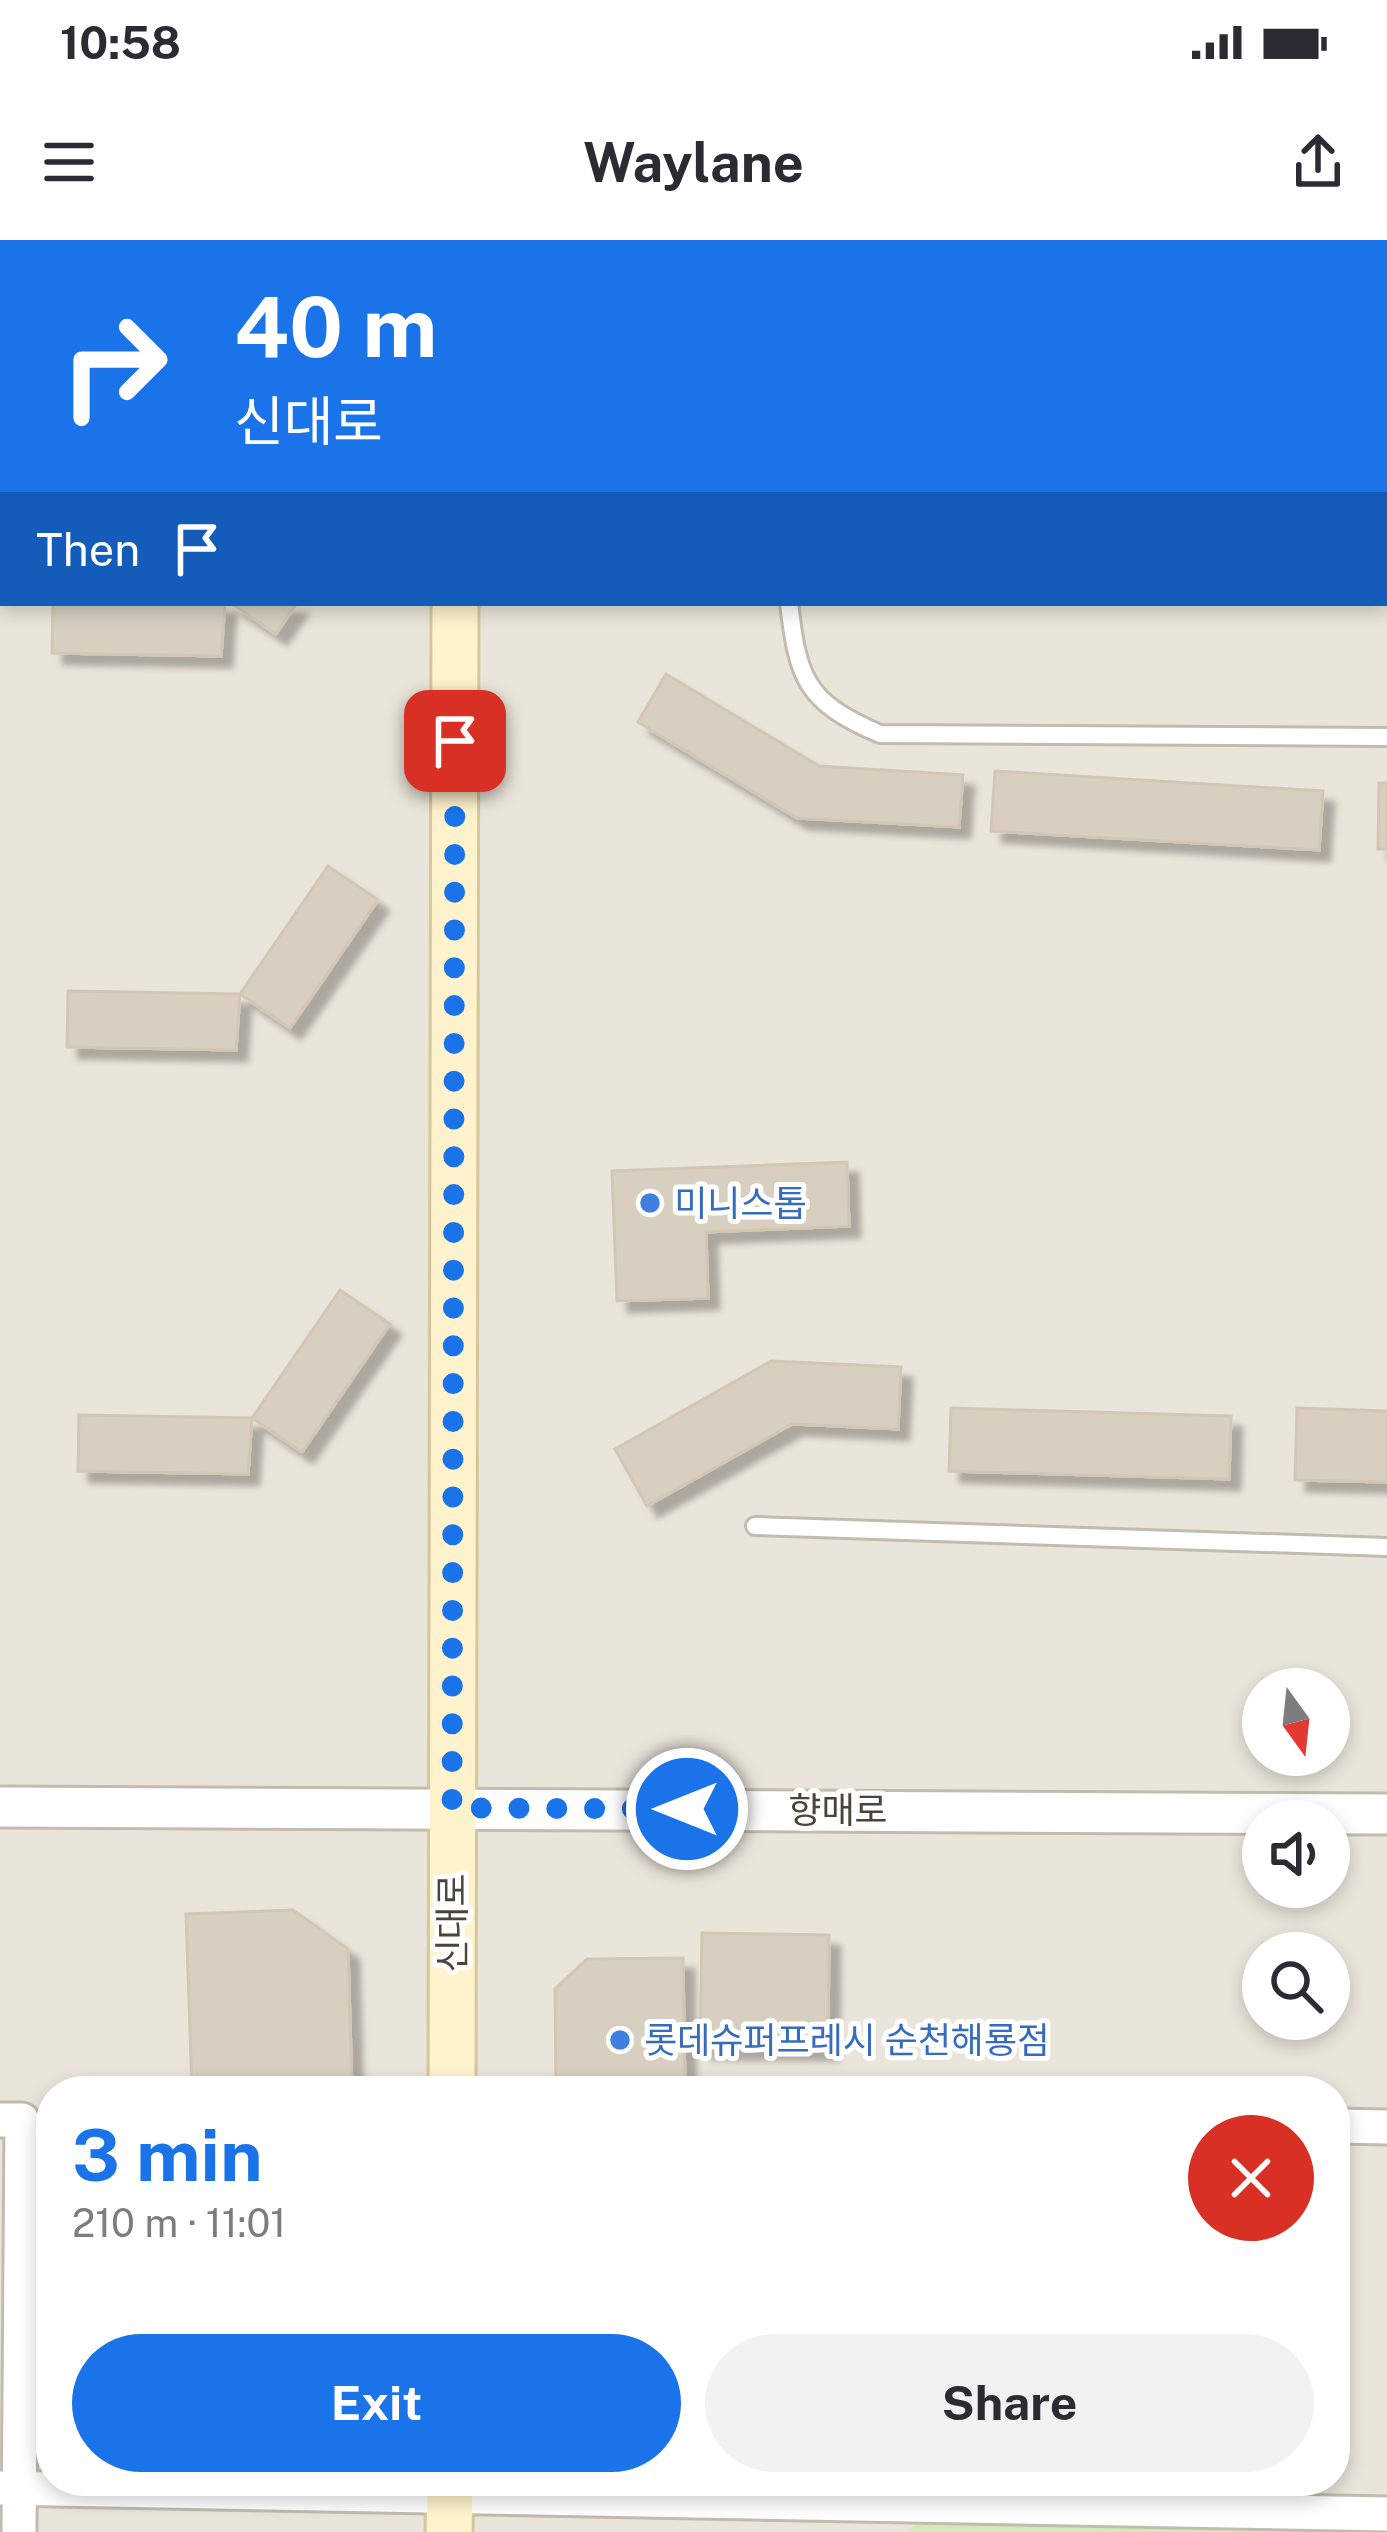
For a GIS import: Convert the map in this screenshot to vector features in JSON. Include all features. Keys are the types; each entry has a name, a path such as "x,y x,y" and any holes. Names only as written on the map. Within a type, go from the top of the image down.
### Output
{"main road":[{"name":"신대로","path":"452,2076 455,606"}],"street":[{"name":"향매로","path":"0,1807 1387,1814"},
{"path":"0,2120 22,2120 10,2489 19,2532"},
{"path":"1350,2126 1387,2127"},
{"path":"230,2496 1387,2514"}],"lane":[{"path":"789,606 804,682 838,716 880,734 1387,737"},
{"path":"755,1526 1387,1547"}],"shaded area":[{"path":"0,606 1387,606 1387,2532 0,2532"}],"green space":[{"path":"921,2519 1281,2532 907,2532"}],"building":[{"path":"53,606 225,606 221,656 52,653"},
{"path":"235,606 295,606 276,634"},
{"path":"666,674 819,766 963,775 959,827 797,818 638,722"},
{"path":"995,771 1323,791 1319,850 991,831"},
{"path":"1379,783 1387,783 1387,849 1378,849"},
{"path":"328,866 378,900 290,1028 240,994"},
{"path":"68,991 240,994 236,1050 67,1047"},
{"path":"847,1162 849,1226 706,1232 708,1298 617,1301 612,1171"},
{"path":"340,1290 390,1324 302,1452 252,1418"},
{"path":"771,1361 901,1367 898,1429 792,1424 647,1506 615,1449"},
{"path":"951,1408 1231,1416 1229,1479 949,1471"},
{"path":"1297,1408 1387,1411 1387,1482 1295,1480"},
{"path":"79,1415 252,1418 248,1474 78,1471"},
{"path":"293,1910 348,1949 352,2076 191,2076 186,1914"},
{"path":"702,1933 829,1935 828,2049 700,2048"},
{"name":"롯데슈퍼프레시 순천해룡점","path":"683,1958 685,2076 556,2076 555,1989 587,1959"}],"place":[{"name":"미니스톱","path":"650,1203"},
{"name":"롯데슈퍼프레시 순천해룡점","path":"620,2040"}],"route":[{"path":"455,741 452,1808 687,1809"}]}
